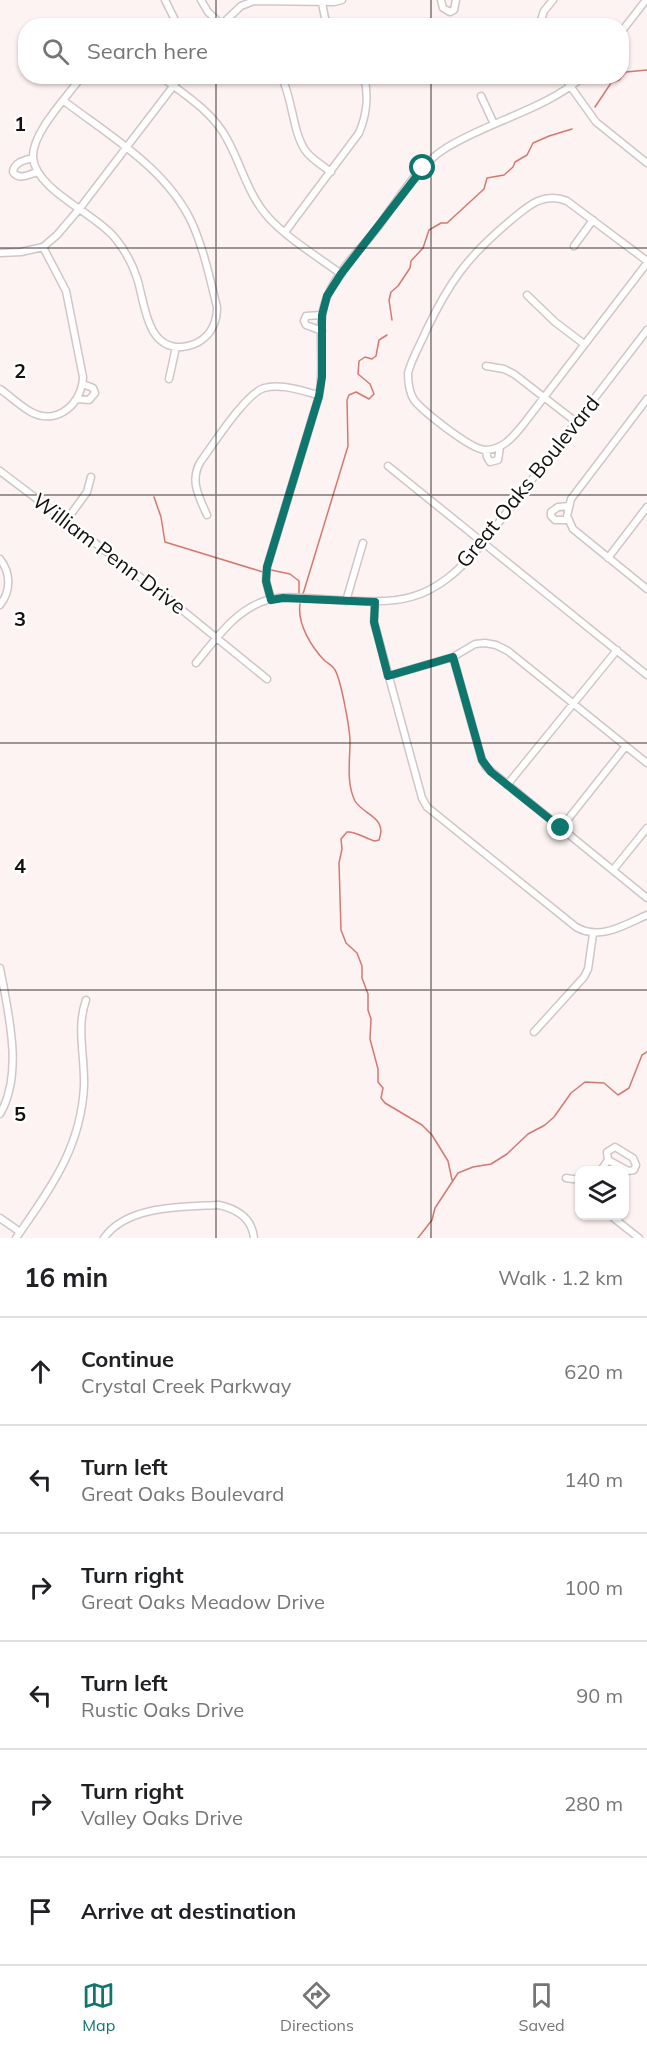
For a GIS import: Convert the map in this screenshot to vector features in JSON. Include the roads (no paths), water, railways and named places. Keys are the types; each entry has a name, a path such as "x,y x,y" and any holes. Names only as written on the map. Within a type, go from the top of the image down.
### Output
{"street":[{"path":"165,0 174,18"},
{"path":"201,0 214,18"},
{"path":"228,18 240,6 254,1 322,3 342,0"},
{"path":"441,0 443,8 450,12 454,10 456,0"},
{"path":"542,18 552,0"},
{"path":"629,21 646,0"},
{"path":"322,3 325,18"},
{"path":"64,100 164,180 182,204 199,240 217,307 217,317 208,335 198,343 176,347 160,340 149,325 137,279 123,249 113,235 48,184 38,172 33,158 37,136 64,100 76,84"},
{"path":"169,84 209,115 219,126 227,138 256,202 268,217 341,274"},
{"path":"0,253 21,252 43,247 57,235 175,84"},
{"path":"285,84 301,141 306,150 331,172"},
{"path":"285,232 359,133 366,117 365,84"},
{"path":"569,84 602,129 647,163"},
{"path":"271,600 266,581 267,567 319,395 322,377 322,315 327,296 341,274 430,161 445,149 544,102 575,84"},
{"path":"481,96 494,124"},
{"path":"33,158 18,164 13,168 13,172 20,177 38,172"},
{"path":"545,198 561,198 647,262 544,397 509,441 500,447 486,450 465,442 423,408 410,392 408,382 411,363 436,307 455,277 477,251 533,203 545,198"},
{"path":"574,246 593,220"},
{"path":"0,388 30,411 40,416 53,416 71,407 78,399 83,384 66,291 43,247"},
{"path":"527,296 555,322 584,344"},
{"path":"322,315 306,316 304,321 306,325 322,332"},
{"name":"Great Oaks Boulevard","path":"196,663 239,615 271,600 283,598 399,601 421,594 444,582 462,567 483,543 647,330"},
{"path":"169,379 176,347"},
{"path":"486,366 508,371 576,422"},
{"path":"78,399 89,400 95,393 93,388 83,384"},
{"path":"207,515 195,484 198,466 251,395 264,388 276,386 319,395"},
{"path":"647,399 571,499 568,520 573,529 647,590"},
{"path":"486,450 490,462 495,462 500,455 500,447"},
{"path":"388,466 647,675"},
{"name":"William Penn Drive","path":"0,471 165,596 267,679"},
{"path":"66,521 87,492 92,477"},
{"path":"568,520 555,520 551,512 558,507 569,506"},
{"path":"608,558 647,507"},
{"path":"346,601 363,543"},
{"path":"0,559 8,574 8,591 0,605"},
{"path":"375,602 374,622 422,798 428,807 584,932 604,933 647,915"},
{"path":"388,676 453,657 475,644 496,645 508,651 647,763"},
{"path":"507,785 617,650"},
{"path":"453,657 482,760 491,772 647,898"},
{"path":"561,828 627,746"},
{"path":"613,870 647,828"},
{"path":"534,1032 584,978 588,969 593,934"},
{"path":"0,968 9,1016 13,1070 6,1103 0,1114"},
{"path":"0,1218 18,1235 57,1178 72,1147 84,1087 81,1018 86,1000"},
{"path":"604,1166 608,1160 607,1152 615,1147 633,1158 636,1165 634,1170 628,1172 608,1160"},
{"path":"566,1178 575,1179"},
{"path":"104,1238 113,1228 152,1210 219,1205 229,1207 245,1217 254,1232 254,1238"},
{"path":"617,1220 639,1238"}],"waterway":[{"path":"629,72 647,70"},
{"path":"595,107 610,84"},
{"path":"392,320 389,300 391,292 398,286 410,268 411,261 423,248 429,230 441,223 447,223 484,189 487,178 504,175 515,162 527,155 533,143 572,129"},
{"path":"303,594 348,446 347,400 349,395 356,392 369,399 374,394 370,384 358,374 359,361 365,357 372,359 376,356 379,340 387,335"},
{"path":"154,497 161,517 165,542 263,572"},
{"path":"271,570 290,574 299,581 299,594"},
{"path":"300,604 301,620 306,635 320,656 334,669 340,684 350,736 349,779 352,794 359,806 377,821 381,832 379,840 375,841 347,832 341,839 342,849 339,863 341,930 346,943 357,953 362,966 362,978 368,994 368,1010 371,1019 370,1039 378,1069 378,1082 383,1088 381,1098 385,1103 422,1125 432,1135 448,1161 452,1180"},
{"path":"418,1238 432,1220 435,1208 458,1173 473,1167 491,1164 507,1154 528,1134 554,1117 571,1093 585,1082 604,1083 618,1095 629,1088 642,1055 647,1052"}]}
